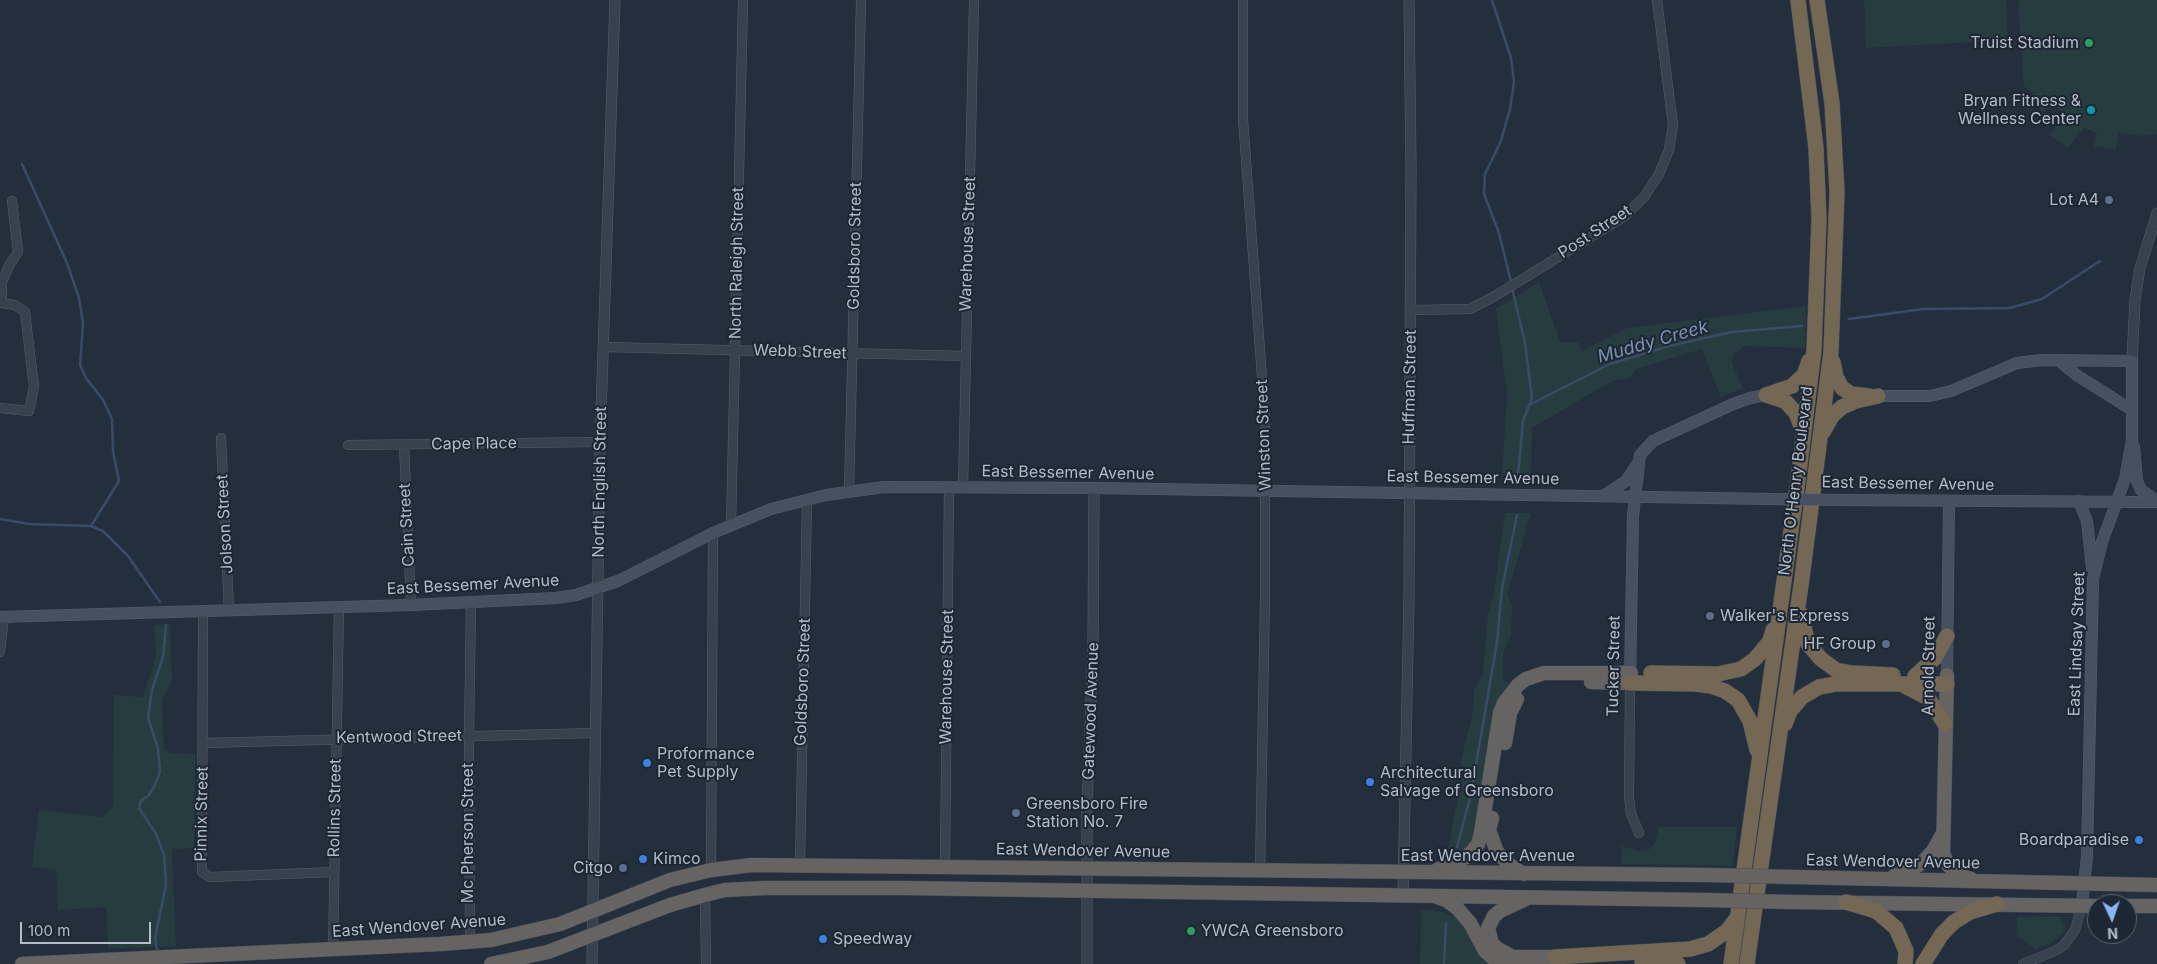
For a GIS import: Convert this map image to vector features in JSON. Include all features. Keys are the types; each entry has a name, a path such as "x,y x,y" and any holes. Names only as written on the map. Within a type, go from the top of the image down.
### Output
{"highway":[{"name":"North O'Henry Boulevard","path":"1731,964 1781,607 1814,350 1819,219 1816,148 1798,0"},
{"name":"North O'Henry Boulevard","path":"1747,964 1779,742 1831,352 1837,192 1832,103 1817,0"},
{"path":"1766,395 1792,386 1804,374 1814,350"},
{"path":"1831,352 1836,377 1842,388 1851,394 1878,396"},
{"path":"1766,395 1785,401 1796,413 1804,433"},
{"path":"1820,438 1832,416 1842,407 1856,401 1878,396"},
{"path":"1798,602 1808,644 1821,659 1836,670 1852,673 1915,676 1947,680"},
{"path":"1524,874 1497,852 1489,830 1512,707 1528,689 1544,682 1718,674 1741,669 1755,659 1770,641 1781,607"},
{"path":"1915,676 1935,658 1947,636"},
{"path":"1426,873 1454,865 1463,860 1478,844 1500,713 1504,703 1518,685 1526,679 1544,673 1630,678 1711,686 1725,691 1738,700 1750,721 1757,744 1758,774"},
{"path":"1779,742 1790,711 1802,697 1819,687 1836,684 1902,684 1947,680"},
{"name":"Arnold Street","path":"1947,680 1943,854 1950,866 1959,875 1976,882"},
{"path":"1902,684 1928,698 1945,724"},
{"path":"1887,878 1910,870 1922,863 1933,851 1943,832"},
{"name":"East Wendover Avenue","path":"22,964 470,942 536,931 592,912 670,880 711,870 752,864 1404,873 1709,875 2157,885"},
{"path":"491,964 548,952 670,905 705,895 726,890 765,888 904,888 2087,905"},
{"path":"1432,896 1446,900 1458,909 1470,923 1485,951 1496,961 1506,964"},
{"path":"1530,897 1500,910 1494,916 1488,928 1492,944 1513,957 1556,961 1690,949 1708,944 1726,931 1738,917"},
{"path":"1846,902 1876,911 1896,928 1906,951 1905,964"},
{"path":"1923,964 1942,934 1954,922 1970,912 1997,904"},
{"path":"2137,906 2157,906"},
{"path":"1753,929 1759,964"},
{"path":"1596,964 1661,961 1678,964"}],"main road":[{"path":"1878,396 1937,394 1950,391 2017,363 2058,360 2132,360"},
{"path":"2058,360 2078,376 2132,410"},
{"name":"East Lindsay Street","path":"2082,905 2086,884 2093,579 2102,542 2125,480 2132,440 2132,360"},
{"path":"1603,497 1626,481 1644,449 1653,441 1731,405 1750,398 1766,395"},
{"path":"2132,440 2141,490 2157,502"},
{"name":"Tucker Street","path":"1630,678 1633,516 1637,498 1638,462"},
{"name":"East Bessemer Avenue","path":"2,617 472,603 556,598 598,588 635,573 713,533 763,511 807,500 884,487 1094,488 1266,493 1409,493 1949,502 2157,502"},
{"path":"2079,501 2087,521 2093,579"},
{"name":"Arnold Street","path":"1947,680 1949,502"}],"street":[{"name":"North English Street","path":"592,964 594,733 600,442 615,0"},
{"name":"North Raleigh Street","path":"731,525 743,0"},
{"name":"Goldsboro Street","path":"849,492 861,0"},
{"name":"Warehouse Street","path":"963,487 974,0"},
{"name":"Winston Street","path":"1243,0 1243,119 1264,386 1266,493 1260,870"},
{"name":"Huffman Street","path":"1403,895 1411,310 1410,0"},
{"name":"Post Street","path":"1411,310 1470,309 1495,296 1626,216 1645,196 1660,174 1669,150 1673,125 1657,0"},
{"path":"0,408 29,411 34,386 25,312 15,304 1,303 2,282 18,252 12,201"},
{"name":"East Lindsay Street","path":"2132,360 2134,308 2140,268 2157,214"},
{"name":"Webb Street","path":"604,347 965,356"},
{"name":"Jolson Street","path":"221,438 229,610"},
{"name":"Cape Place","path":"348,445 600,442"},
{"name":"Cain Street","path":"404,445 411,605"},
{"name":"Warehouse Street","path":"945,867 949,487"},
{"name":"Gatewood Avenue","path":"1087,964 1094,488"},
{"name":"Goldsboro Street","path":"800,864 807,500"},
{"path":"711,870 713,533"},
{"name":"Mc Pherson Street","path":"470,942 468,736 472,603"},
{"name":"Rollins Street","path":"333,950 339,607"},
{"path":"203,743 204,611"},
{"path":"0,652 2,617"},
{"name":"Tucker Street","path":"1630,678 1629,797 1631,814 1639,833"},
{"name":"Kentwood Street","path":"203,743 594,733"},
{"name":"Pinnix Street","path":"203,743 201,868 205,875 210,877 334,872"},
{"path":"705,895 706,964"},
{"name":"East Lindsay Street","path":"2023,964 2057,950 2064,945 2075,930 2082,905"}],"green space":[{"path":"1864,0 2006,0 2008,40 1866,48"},
{"name":"Truist Stadium","path":"2018,0 2157,0 2157,134 2143,136 2119,133 2115,150 2094,146 2097,133 2084,128 2068,148 2049,135 2064,115 2053,103 2042,112 2028,97 2033,93 2024,86"},
{"path":"1539,282 1560,342 1578,342 1582,351 1627,328 1806,306 1805,348 1745,346 1733,354 1732,363 1743,388 1721,397 1702,349 1636,369 1629,378 1612,381 1532,428 1531,476 1502,475 1507,394 1496,309"},
{"path":"1505,513 1531,513 1507,594 1512,605 1511,635 1503,654 1503,680 1509,684 1497,703 1476,836 1471,845 1446,858 1461,782 1461,760 1473,712 1474,690 1483,674 1488,614 1494,592"},
{"path":"170,624 172,681 162,700 164,749 171,753 195,754 194,848 172,849 176,946 108,949 106,907 58,910 56,870 32,867 39,810 104,817 113,805 114,695 143,697 156,657 154,625"},
{"path":"1658,827 1737,827 1733,866 1621,864 1622,846 1638,851 1648,850 1655,843"},
{"path":"1421,910 1443,912 1458,918 1466,927 1474,947 1488,964 1420,964"},
{"path":"2055,916 2061,918 2066,927 2064,932 2050,944 2035,949 2016,934 2017,917"}],"waterway":[{"path":"1492,0 1511,58 1514,82 1510,109 1501,141 1485,174 1484,194 1499,233 1511,282"},
{"path":"22,164 67,263 79,298 83,323 80,365 86,378 103,400 112,419 113,452 119,481 91,526"},
{"name":"Muddy Creek","path":"1849,319 1923,309 2010,308 2042,299 2100,261"},
{"path":"1512,288 1525,343 1532,398 1523,421 1518,475"},
{"name":"Muddy Creek","path":"1531,404 1610,364 1669,346 1732,332 1802,326"},
{"name":"Muddy Creek","path":"1457,847 1471,794 1497,642 1502,588 1517,515"},
{"path":"0,519 29,524 91,526 103,531 128,556 160,602"},
{"path":"157,949 155,939 166,885 164,855 156,834 139,808 141,801 149,795 155,785 160,772 158,749 148,718 152,690 163,657 166,625"},
{"name":"Muddy Creek","path":"1444,964 1446,923"}],"place":[{"name":"Truist Stadium","path":"2089,43"},
{"name":"Bryan Fitness & Wellness Center","path":"2091,110"},
{"name":"Lot A4","path":"2109,200"},
{"name":"Walker's Express","path":"1710,616"},
{"name":"HF Group","path":"1886,644"},
{"name":"Proformance Pet Supply","path":"647,763"},
{"name":"Architectural Salvage of Greensboro","path":"1370,782"},
{"name":"Greensboro Fire Station No. 7","path":"1016,813"},
{"name":"Boardparadise","path":"2139,840"},
{"name":"Kimco","path":"643,859"},
{"name":"Citgo","path":"623,868"},
{"name":"YWCA Greensboro","path":"1191,931"},
{"name":"Speedway","path":"823,939"}]}
